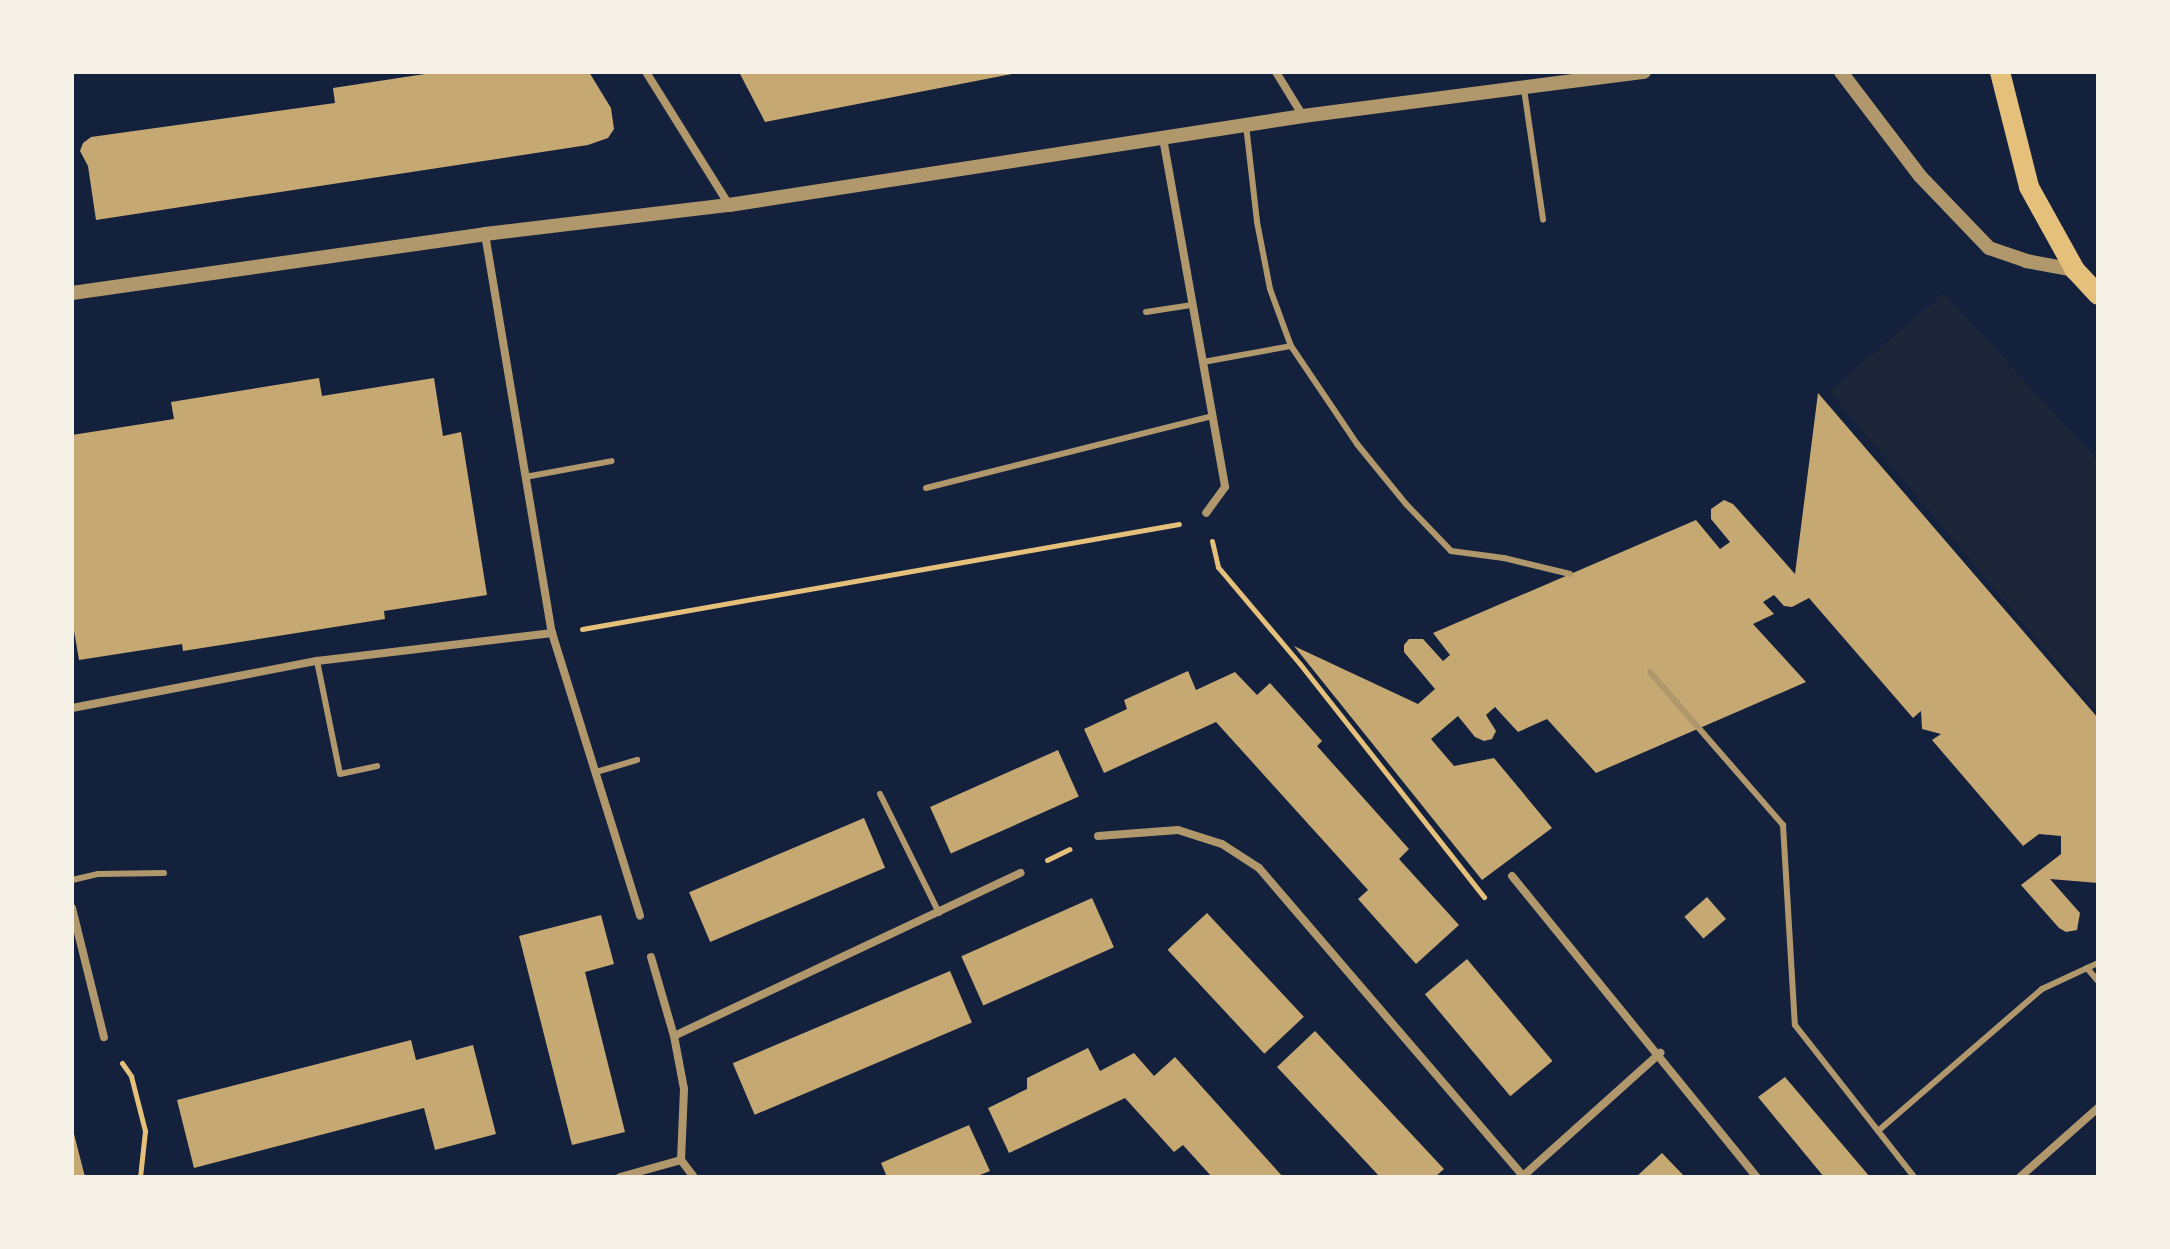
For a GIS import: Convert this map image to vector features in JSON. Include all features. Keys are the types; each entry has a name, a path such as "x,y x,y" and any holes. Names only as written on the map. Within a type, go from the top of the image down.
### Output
{"main road":[{"path":"2000,72 2029,187 2075,270 2098,295"}],"street":[{"path":"646,72 729,205"},
{"path":"1276,72 1303,116"},
{"path":"72,293 485,234 729,205 1303,116 1523,86 1566,76 1644,72"},
{"path":"1841,72 1920,176 1989,248 2026,261 2075,270"},
{"path":"1163,138 1225,487 1206,513"},
{"path":"485,234 552,633 640,916"},
{"path":"72,708 317,661 552,633"},
{"path":"1098,836 1178,830 1222,844 1259,868 1523,1176 1660,1053"},
{"path":"674,1036 1021,873"},
{"path":"1512,876 1660,1053 1757,1177"},
{"path":"72,908 104,1037"},
{"path":"651,957 674,1036 684,1089 681,1160 694,1177"},
{"path":"2020,1177 2098,1108"},
{"path":"620,1177 681,1160"}],"lane":[{"path":"1523,86 1543,220"},
{"path":"1246,125 1257,222 1270,289 1291,346 1357,444 1406,504 1451,551 1504,558 1570,574"},
{"path":"1146,312 1192,305"},
{"path":"1203,362 1291,346"},
{"path":"926,488 1212,416"},
{"path":"525,477 612,461"},
{"path":"317,661 340,774 377,766"},
{"path":"1650,672 1783,825 1795,1025 1914,1177"},
{"path":"596,772 637,760"},
{"path":"880,794 939,913"},
{"path":"72,880 98,874 164,873"},
{"path":"1878,1131 2042,989 2098,963"},
{"path":"2087,968 2098,981"}],"path":[{"path":"552,633 1171,527 1206,513 1218,567 1300,664 1484,897"},
{"path":"1021,873 1098,836"},
{"path":"104,1037 131,1076 145,1131 140,1177"}],"shaded area":[{"path":"1944,293 2098,461 2098,713 1829,391"}],"building":[{"path":"438,72 589,72 611,108 614,129 608,138 588,145 96,220 88,166 80,151 83,143 91,137 335,103 333,88"},
{"path":"739,72 1017,72 1017,73 765,122"},
{"path":"319,378 322,396 434,378 443,436 461,432 487,595 384,611 385,619 183,651 182,644 79,660 72,619 72,435 174,419 171,402"},
{"path":"1818,393 2098,718 2098,883 2050,879 2080,913 2077,930 2066,932 2059,928 2021,885 2061,854 2061,836 2039,834 2023,846 1932,740 1941,734 1922,729 1921,711 1913,718 1809,598 1792,607 1784,606 1774,595 1763,602 1774,614 1753,624 1806,682 1596,773 1547,719 1518,732 1495,707 1486,715 1496,731 1492,739 1484,741 1475,737 1458,716 1431,739 1454,766 1494,758 1552,828 1482,880 1294,646 1418,704 1435,689 1404,652 1404,645 1409,639 1423,639 1443,661 1450,655 1433,633 1696,520 1720,549 1730,542 1711,519 1711,509 1724,500 1733,504 1795,574"},
{"path":"1188,671 1196,690 1235,672 1257,695 1270,683 1322,741 1317,746 1409,849 1399,859 1459,925 1416,964 1358,899 1368,890 1216,722 1104,773 1084,729 1127,709 1124,700"},
{"path":"1058,750 1079,797 951,854 930,807"},
{"path":"864,818 885,868 710,942 689,892"},
{"path":"1707,897 1726,919 1703,939 1684,917"},
{"path":"1092,898 1114,947 983,1005 961,956"},
{"path":"1207,913 1304,1017 1264,1054 1168,950"},
{"path":"601,915 614,964 585,972 625,1132 572,1145 519,936"},
{"path":"1467,959 1552,1061 1510,1096 1425,994"},
{"path":"950,971 972,1023 755,1115 733,1063"},
{"path":"1315,1031 1444,1169 1435,1177 1380,1177 1277,1067"},
{"path":"411,1040 416,1060 473,1045 496,1134 435,1150 424,1108 194,1168 177,1100"},
{"path":"1088,1048 1100,1071 1134,1053 1154,1076 1175,1057 1283,1177 1212,1177 1183,1145 1174,1152 1125,1098 1009,1153 988,1108 1027,1089 1027,1078"},
{"path":"1785,1077 1870,1177 1824,1177 1758,1097"},
{"path":"969,1125 990,1171 975,1177 887,1177 881,1163"},
{"path":"73,1130 85,1177 72,1177"},
{"path":"1662,1153 1685,1177 1636,1177"}]}
